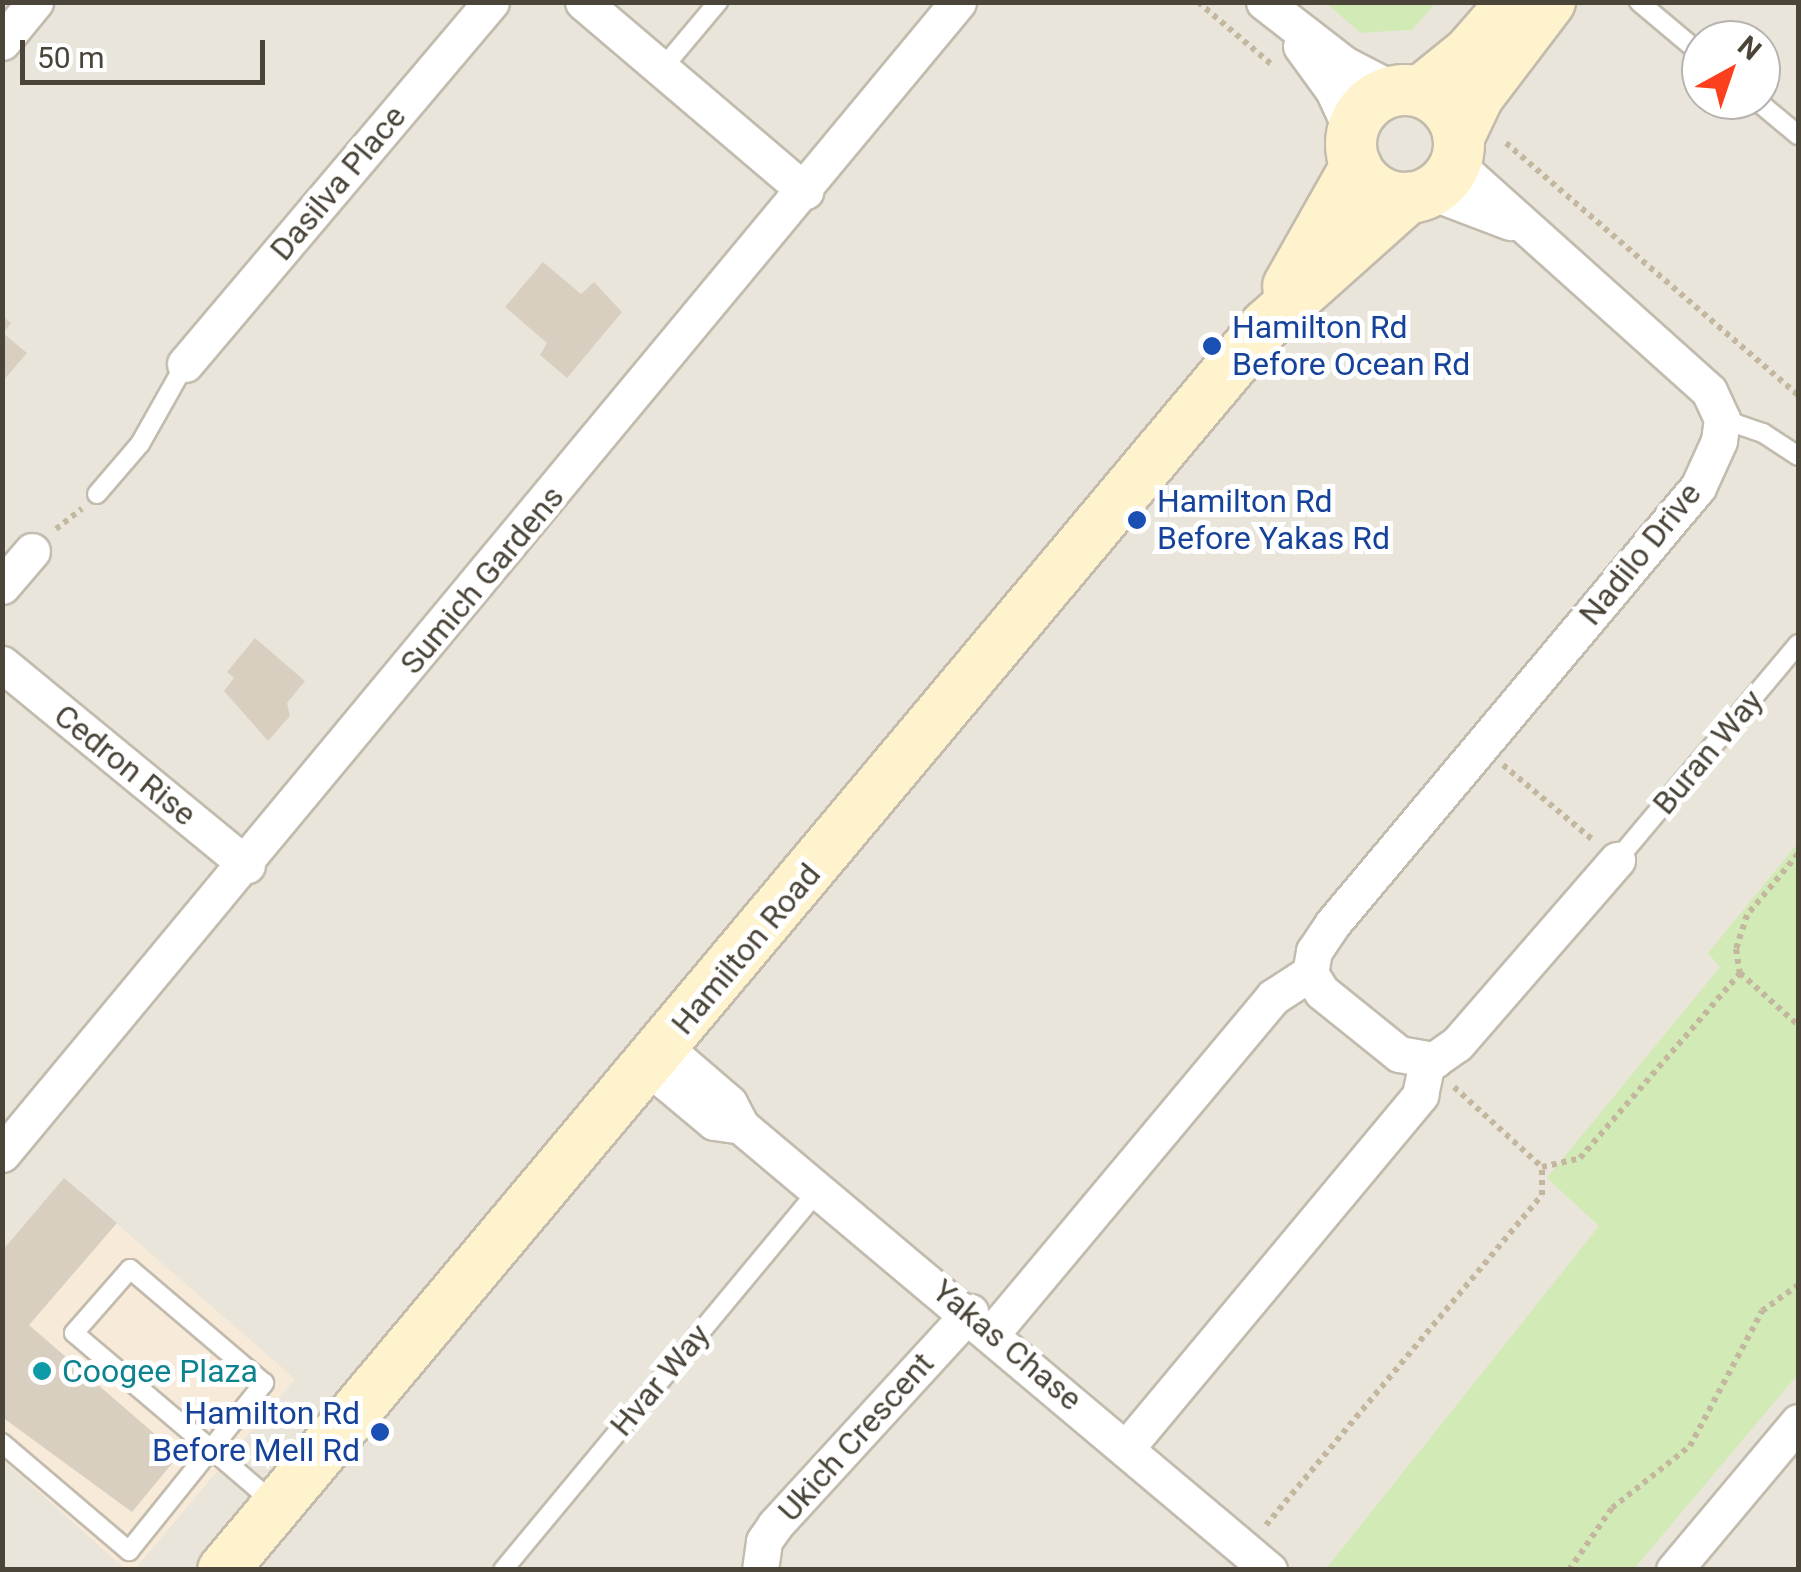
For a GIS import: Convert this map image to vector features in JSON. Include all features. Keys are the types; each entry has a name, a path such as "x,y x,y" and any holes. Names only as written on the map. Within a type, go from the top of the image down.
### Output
{"main road":[{"path":"1408,91 1448,111 1452,167 1377,190 1354,149 1368,104 1408,91 1469,52 1512,2"},
{"name":"Hamilton Road","path":"223,1570 1266,325 1452,167 1478,97 1550,2"},
{"name":"Hamilton Road","path":"1266,325 1354,149"}],"street":[{"path":"2,42 34,2"},
{"name":"Dasilva Place","path":"185,364 491,2"},
{"path":"584,2 805,191"},
{"name":"Sumich Gardens","path":"2,1154 247,865 958,2"},
{"path":"1270,8 1344,64 1408,91"},
{"path":"1270,8 1333,90 1354,149"},
{"path":"1452,167 1535,231 1710,391 1722,419"},
{"name":"Nadilo Drive","path":"1310,973 1323,936 1698,487 1712,464 1722,419"},
{"path":"2,586 32,551"},
{"name":"Cedron Rise","path":"2,664 247,865"},
{"path":"1128,1446 1420,1095 1430,1060 1456,1044 1617,860"},
{"path":"1310,973 1399,1054 1430,1060"},
{"name":"Ukich Crescent","path":"760,1570 764,1542 775,1524 982,1322 1273,997 1310,973"},
{"name":"Yakas Chase","path":"656,1057 714,1122 742,1126 982,1322 1257,1560"},
{"path":"1674,1570 1793,1439"}],"lane":[{"path":"662,70 718,2"},
{"path":"1639,2 1681,37"},
{"path":"97,494 140,444 185,364"},
{"path":"1722,419 1763,433 1798,456"},
{"name":"Buran Way","path":"1617,860 1798,644"},
{"name":"Hvar Way","path":"502,1570 818,1191"},
{"path":"2,1443 129,1551 211,1449 264,1384 130,1269 74,1334 211,1449 279,1507"}],"path":[{"path":"1198,2 1285,76"},
{"path":"1452,167 1798,394"},
{"path":"32,551 97,494"},
{"path":"1482,746 1617,860"},
{"path":"1798,854 1747,915 1736,949 1740,973 1798,1024"},
{"path":"1542,1167 1580,1158 1740,973"},
{"path":"1257,1560 1542,1195 1542,1167 1443,1078 1430,1060"},
{"path":"1569,1570 1612,1508 1690,1446 1762,1312 1798,1285"}],"shaded area":[{"path":"1326,2 1362,33 1412,30 1436,3 1798,3 1798,1569 3,1570 3,3"},
{"name":"Coogee Plaza","path":"64,1178 295,1379 135,1569 125,1569 3,1460 3,1254"}],"green space":[{"path":"1326,3 1436,3 1412,30 1361,33"},
{"path":"1798,843 1798,1374 1634,1569 1326,1569 1599,1226 1547,1178 1720,967 1708,953"}],"building":[{"path":"543,262 581,294 594,282 622,312 567,378 540,355 547,343 505,307"},
{"path":"2,316 11,323 3,333 27,353 2,382"},
{"path":"255,638 305,681 287,703 290,716 268,741 224,691 234,678 227,672"},
{"name":"Coogee Plaza","path":"64,1178 117,1223 29,1325 179,1455 132,1512 2,1417 2,1251"}],"place":[{"name":"Hamilton Rd Before Ocean Rd","path":"1212,346"},
{"name":"Hamilton Rd Before Yakas Rd","path":"1137,520"},
{"name":"Coogee Plaza","path":"42,1371"},
{"name":"Hamilton Rd Before Mell Rd","path":"380,1432"}]}
